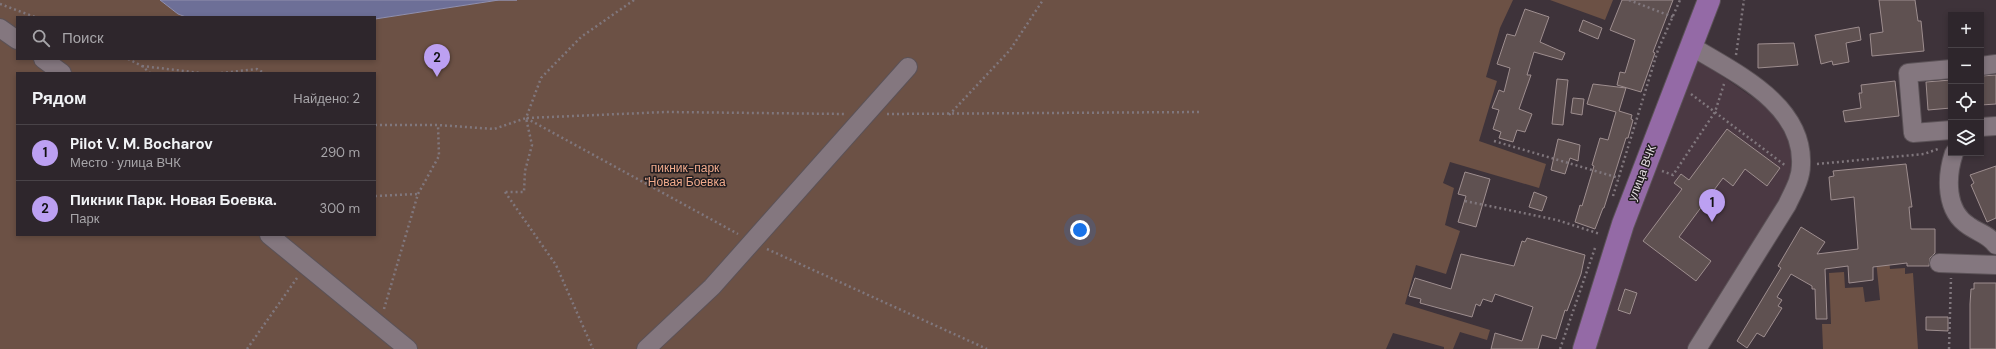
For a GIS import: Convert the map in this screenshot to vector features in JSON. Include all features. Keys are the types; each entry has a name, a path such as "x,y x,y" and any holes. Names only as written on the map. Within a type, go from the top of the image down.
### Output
{"main road":[{"name":"улица ВЧК","path":"1584,349 1623,224 1690,46 1710,0"}],"lane":[{"path":"0,28 16,39"},
{"path":"1690,46 1746,80 1776,103 1795,132 1800,145 1801,158 1798,180 1787,205 1697,349"},
{"path":"44,60 61,72"},
{"path":"1984,66 1996,64"},
{"path":"646,349 712,287 908,66"},
{"path":"1948,69 1908,73 1914,133 1948,130"},
{"path":"1984,128 1996,126"},
{"path":"1953,156 1949,179 1949,198 1956,216 1968,226 1991,238 1996,245"},
{"path":"270,236 408,349"},
{"path":"1945,264 1996,265"}],"path":[{"path":"593,349 556,265 504,192 524,192 525,170 532,145 526,118 540,78 581,37 634,0"},
{"path":"949,115 1010,50 1043,0"},
{"path":"1629,0 1673,17"},
{"path":"1612,199 1658,50 1680,0"},
{"path":"1736,57 1744,0"},
{"path":"0,4 33,16"},
{"path":"130,60 142,66 149,72"},
{"path":"142,66 193,72"},
{"path":"226,72 240,69 257,69 262,72"},
{"path":"1659,171 1673,174 1715,112 1726,79"},
{"path":"376,124 438,125 494,129 526,118 752,242 921,321 987,349"},
{"path":"379,325 418,194 439,156 438,125"},
{"path":"1494,142 1619,178"},
{"path":"376,196 418,194"},
{"path":"1465,201 1557,220 1600,234"},
{"path":"1560,349 1602,227"},
{"path":"248,349 306,264"},
{"path":"1945,264 1950,349"}],"shaded area":[{"path":"1696,58 1775,113 1789,137 1794,174 1692,349 1588,349"}],"green space":[{"name":"пикник-парк \"Новая Боевка","path":"0,0 160,0 178,14 183,16 16,16 16,60 376,60 376,19 499,0 1513,0 1500,28 1486,77 1497,81 1479,141 1546,164 1539,188 1450,162 1443,183 1454,188 1445,225 1460,231 1446,274 1416,265 1405,304 1490,330 1487,340 1460,332 1453,349 1444,349 1444,347 1393,333 1386,349 0,349"},
{"path":"1550,0 1613,0 1605,20"},
{"path":"1889,259 1890,269 1905,268 1905,274 1913,273 1918,349 1823,349 1822,324 1831,324 1829,273 1844,272 1845,288 1863,287 1865,302 1880,300 1876,260"}],"water":[{"path":"160,0 499,0 376,19 376,16 183,16 178,14"}],"building":[{"path":"1622,0 1673,0 1653,52 1655,53 1641,92 1617,85 1620,72 1625,73 1635,40 1610,30"},
{"path":"1879,0 1915,0 1918,21 1921,21 1924,51 1872,56 1870,34 1883,32"},
{"path":"1525,9 1549,17 1540,42 1565,53 1562,60 1534,52 1527,75 1531,75 1519,109 1532,114 1525,132 1517,130 1513,142 1499,138 1501,132 1493,129 1499,110 1492,108 1499,90 1504,92 1510,68 1497,64 1507,34 1515,36"},
{"path":"1583,20 1602,28 1598,39 1579,31"},
{"path":"1859,27 1861,40 1846,43 1849,62 1833,65 1832,61 1821,64 1815,35"},
{"path":"1794,43 1798,65 1758,68 1758,44"},
{"path":"1996,75 1996,104 1984,105 1984,76"},
{"path":"1557,79 1568,80 1563,125 1552,124"},
{"path":"1948,80 1948,108 1928,110 1926,82"},
{"path":"1895,81 1899,116 1845,122 1843,111 1861,108 1859,93 1862,93 1861,85"},
{"path":"1593,84 1626,88 1619,111 1632,115 1631,119 1633,120 1604,208 1595,229 1575,222 1580,205 1582,206 1594,166 1592,165 1600,138 1608,140 1616,112 1587,104"},
{"path":"1573,98 1584,99 1582,115 1571,113"},
{"path":"1727,129 1780,168 1767,186 1745,169 1733,186 1723,178 1679,237 1711,261 1696,281 1643,241 1682,189 1674,183 1681,174 1689,180"},
{"path":"1558,139 1580,145 1578,161 1570,158 1565,174 1551,170"},
{"path":"1906,164 1912,207 1909,207 1911,229 1935,229 1935,253 1930,258 1929,266 1907,266 1907,263 1873,267 1873,280 1849,283 1848,266 1825,269 1827,319 1816,319 1815,289 1812,289 1812,286 1791,274 1777,297 1782,300 1778,306 1782,308 1764,337 1757,333 1747,348 1737,341 1781,268 1778,266 1801,227 1825,242 1817,254 1858,249 1854,197 1831,200 1829,177 1834,176 1833,171"},
{"path":"1996,166 1996,218 1987,222 1971,185 1974,183 1970,175"},
{"path":"1465,172 1490,179 1476,227 1458,222 1466,196 1458,194"},
{"path":"1534,192 1547,197 1542,211 1529,207"},
{"path":"1527,238 1585,255 1581,274 1567,311 1565,310 1556,339 1542,335 1538,349 1491,349 1495,333 1522,341 1533,307 1495,294 1492,302 1483,299 1480,306 1476,304 1472,317 1420,303 1421,299 1409,296 1415,278 1451,289 1461,254 1514,266 1522,241 1525,242"},
{"path":"1974,283 1996,283 1996,349 1970,349 1970,304 1971,289 1974,289"},
{"path":"1625,289 1637,293 1630,314 1618,310"},
{"path":"1926,317 1948,317 1948,331 1926,330"}],"place":[{"name":"Пикник Парк. Новая Боевка.","path":"437,77"},
{"name":"Pilot V. M. Bocharov","path":"1712,222"}]}
